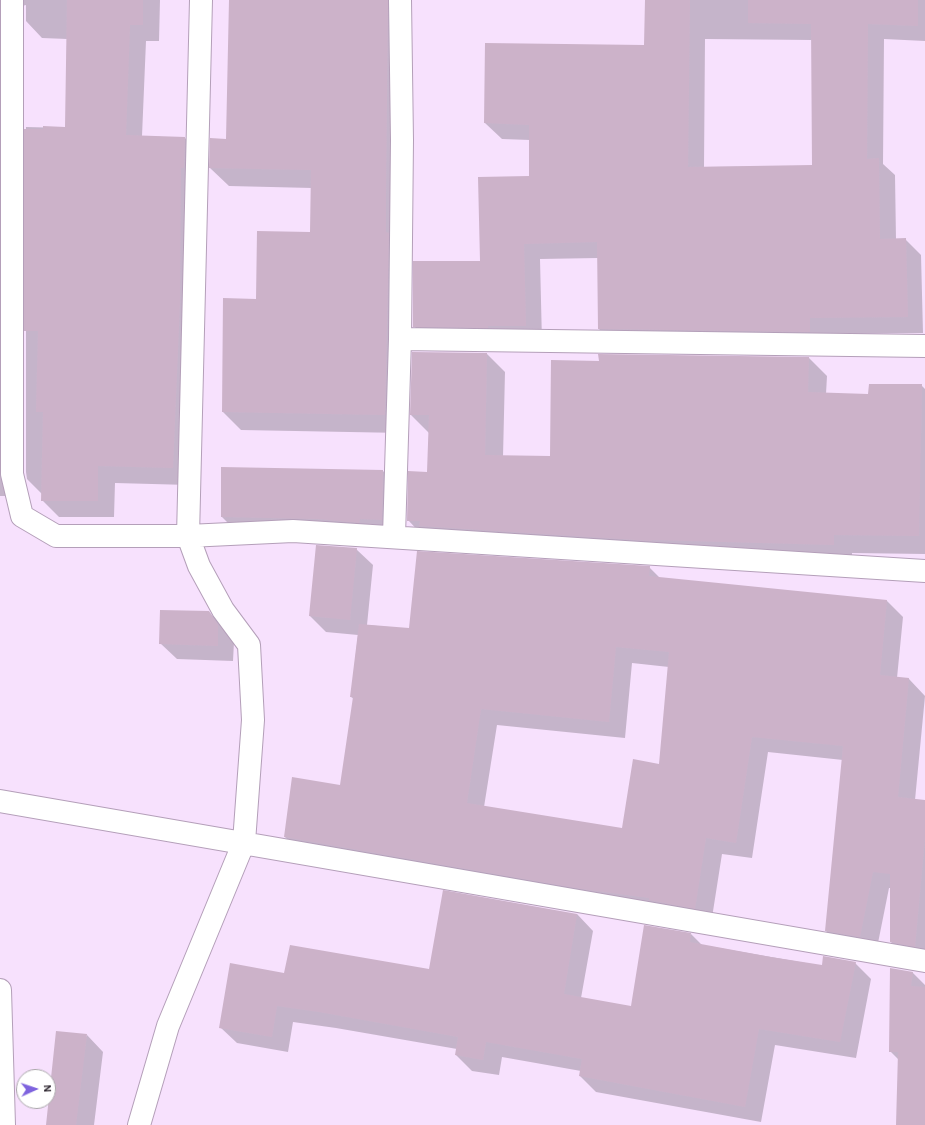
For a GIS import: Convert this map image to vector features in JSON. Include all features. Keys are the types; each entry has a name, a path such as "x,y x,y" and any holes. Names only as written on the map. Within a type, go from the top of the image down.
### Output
{"street":[{"path":"12,0 12,474 22,516 56,536 188,536 293,531 394,536 925,571"},
{"path":"139,1125 168,1026 244,842 253,720 249,645 223,610 200,566 188,536 201,0"},
{"path":"394,536 400,339 402,140 400,0"},
{"path":"400,339 925,346"},
{"path":"0,800 925,961"},
{"path":"0,990 4,1125"}],"building":[{"path":"67,0 143,0 143,25 130,25 126,135 185,137 184,168 181,168 180,303 173,468 98,466 98,501 41,501 43,412 36,412 38,331 24,331 24,129 43,129 43,126 65,127"},
{"path":"229,0 388,0 386,232 389,233 385,415 222,412 223,298 256,299 257,231 310,232 311,170 209,168 210,138 226,139"},
{"path":"645,0 690,0 688,167 812,165 811,24 748,23 748,0 918,0 918,26 868,24 867,159 879,158 880,239 906,238 908,317 810,318 810,332 598,329 597,242 524,244 526,326 488,326 488,328 413,327 413,261 480,261 478,177 529,176 529,125 484,123 485,43 644,45"},
{"path":"412,352 487,353 485,455 550,456 551,360 599,361 598,354 809,357 808,392 868,394 869,384 922,384 919,536 834,535 834,545 651,541 419,526 420,521 407,521 408,471 427,472 429,415 410,415"},
{"path":"221,467 383,470 382,520 360,519 359,523 318,519 221,517"},
{"path":"316,545 357,548 350,620 309,616"},
{"path":"417,551 650,566 649,576 887,600 880,675 909,678 898,797 925,800 925,837 915,947 890,942 890,874 873,872 860,937 825,931 843,746 752,737 736,843 706,838 695,909 649,900 649,898 581,889 284,837 292,777 340,785 353,697 350,697 359,624 409,628","holes":["616,647 669,652 659,764 633,759 622,828 467,803 481,709 609,722"]},
{"path":"160,610 209,611 218,625 218,646 159,644"},
{"path":"443,890 577,914 564,994 631,1006 644,925 691,933 690,942 771,957 822,965 823,956 856,962 840,1042 759,1029 745,1107 579,1076 582,1059 486,1042 483,1060 455,1055 458,1037 319,1012 277,1006 272,1037 219,1028 230,963 284,973 290,945 429,969"},
{"path":"890,968 913,972 911,986 925,987 925,1125 896,1125 898,1052 889,1052"},
{"path":"56,1031 87,1034 76,1125 46,1125 48,1109 56,1109 56,1069 52,1069"}]}
